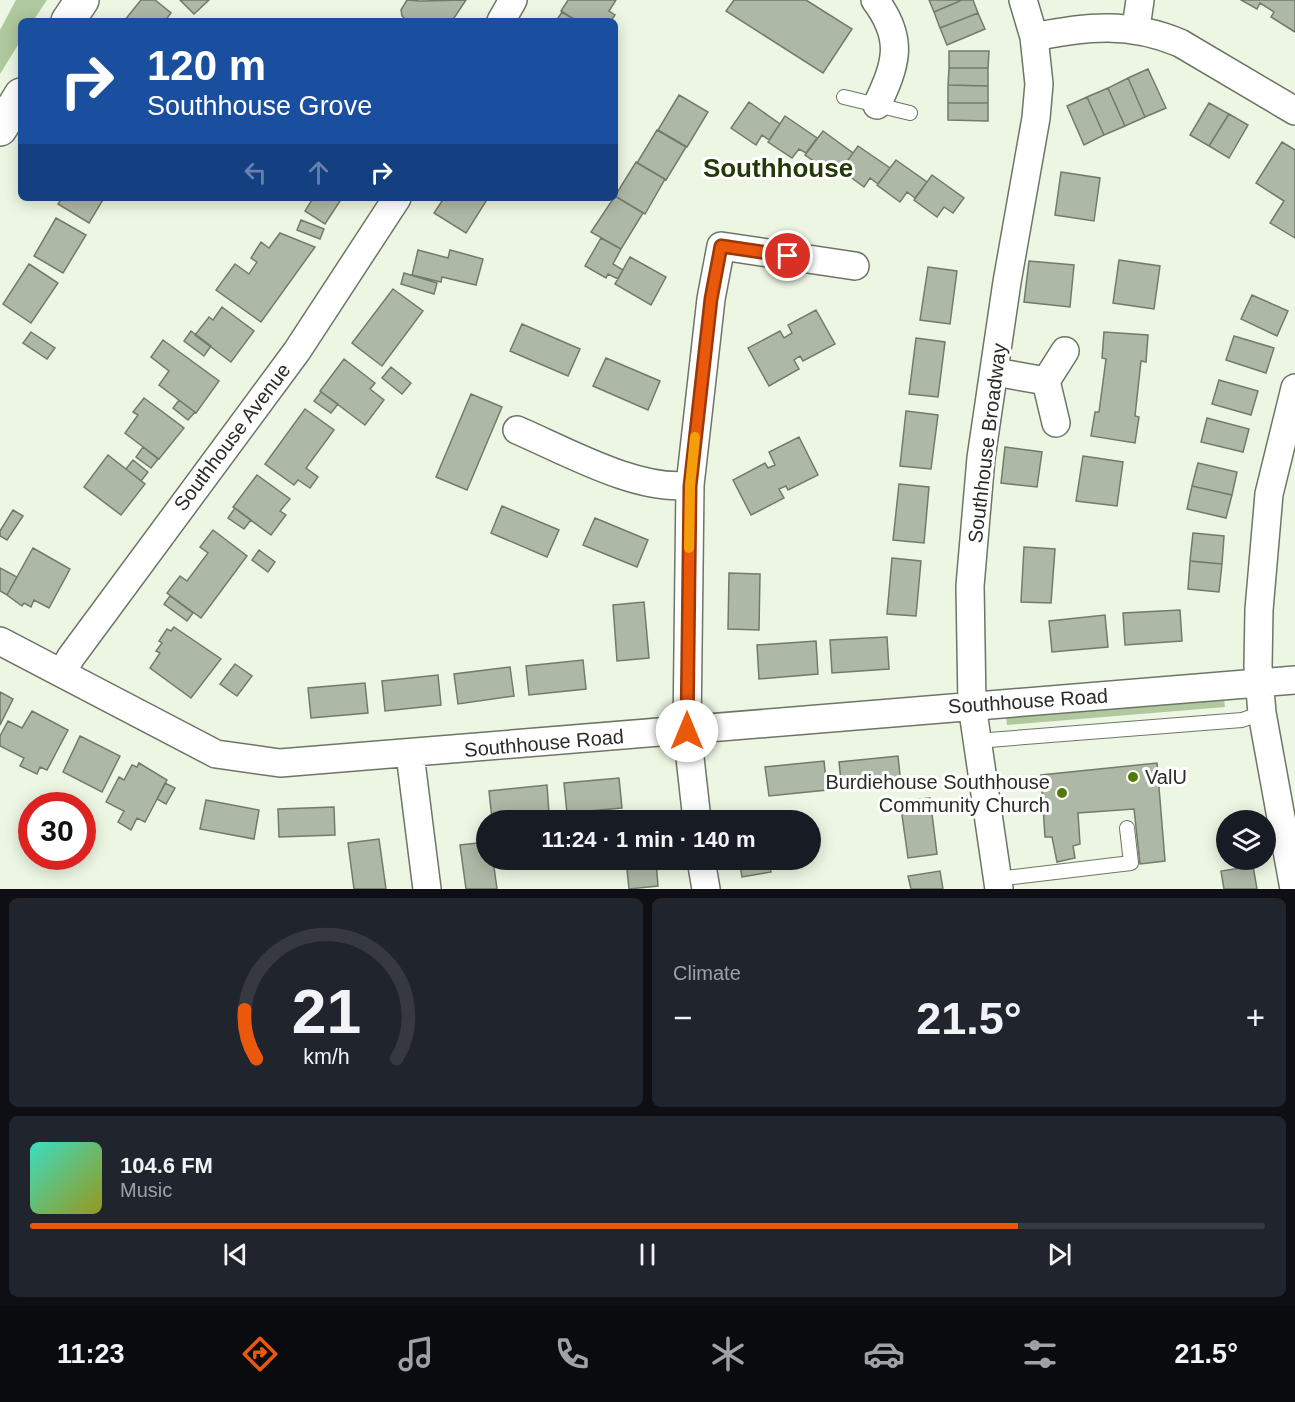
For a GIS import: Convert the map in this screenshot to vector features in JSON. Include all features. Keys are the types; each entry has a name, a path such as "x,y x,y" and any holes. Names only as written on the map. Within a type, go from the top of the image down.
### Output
{"main road":[{"path":"70,18 82,0"},
{"path":"0,129 18,99"}],"street":[{"path":"503,18 513,0"},
{"path":"875,0 887,20 896,56 877,105"},
{"name":"Southhouse Broadway","path":"998,884 972,705 970,586 981,458 996,372 1007,282 1036,118 1039,84 1034,38 1023,0"},
{"path":"1136,28 1140,0"},
{"path":"1034,38 1081,30 1136,28 1180,43 1295,111"},
{"name":"Southhouse Avenue","path":"62,672 105,609 297,351 395,201"},
{"path":"696,810 687,731 690,486 711,299 721,246 855,266"},
{"path":"1056,423 1046,381 1065,351"},
{"path":"996,372 1046,381"},
{"path":"1294,889 1262,713 1259,683 1259,609 1269,494 1295,388"},
{"path":"517,430 638,480 675,487 690,486"},
{"name":"Southhouse Road","path":"0,641 216,754 280,763 1295,680"},
{"path":"410,753 427,889"},
{"path":"703,870 706,889"}],"lane":[{"path":"844,97 910,113"},
{"path":"976,741 1242,720 1262,713"},
{"path":"998,884 1131,863 1127,828"}],"green space":[{"path":"16,0 47,0 35,18 18,18 18,45 0,74 0,30"},
{"path":"1224,698 1225,707 1007,725 1006,717"}],"building":[{"path":"141,0 155,0 171,13 167,18 126,18"},
{"path":"180,0 209,0 194,14"},
{"path":"407,0 466,0 454,18 404,18 401,10"},
{"path":"568,0 616,0 609,11 615,15 613,18 572,18 561,11"},
{"path":"734,0 806,0 852,29 823,73 726,11"},
{"path":"929,0 962,0 934,12"},
{"path":"962,0 973,0 978,13 940,28 934,12"},
{"path":"1241,0 1295,0 1295,32 1271,17 1274,12 1260,3 1257,9"},
{"path":"562,12 572,18 558,18"},
{"path":"978,13 985,29 947,45 940,28"},
{"path":"949,51 989,51 988,68 949,68"},
{"path":"949,68 988,68 988,86 948,85"},
{"path":"1148,69 1166,108 1145,117 1128,78"},
{"path":"1128,78 1145,117 1125,126 1108,88"},
{"path":"948,85 988,86 988,103 948,103"},
{"path":"1108,88 1125,126 1104,135 1087,97"},
{"path":"679,95 708,112 687,147 658,130"},
{"path":"1087,97 1104,135 1084,145 1067,106"},
{"path":"749,102 780,124 769,140 762,135 756,145 731,128"},
{"path":"948,103 988,103 988,121 948,120"},
{"path":"1209,103 1229,114 1209,146 1190,135"},
{"path":"1229,114 1248,125 1229,158 1209,146"},
{"path":"785,116 817,138 806,153 799,149 792,158 768,142"},
{"path":"657,130 686,147 666,180 637,163"},
{"path":"823,131 853,153 842,169 833,163 828,171 805,155"},
{"path":"1282,142 1295,150 1295,238 1270,223 1284,201 1256,183"},
{"path":"858,146 890,168 878,184 870,178 864,187 841,170"},
{"path":"896,160 927,182 915,198 907,192 900,202 877,185"},
{"path":"636,162 665,179 645,214 618,198 618,191"},
{"path":"1061,172 1100,178 1094,221 1055,215"},
{"path":"932,175 964,198 953,213 944,207 937,217 914,200"},
{"path":"618,198 643,213 621,249 591,232 612,201 618,201"},
{"path":"60,201 102,201 89,223 58,204"},
{"path":"311,201 340,201 325,224 305,211"},
{"path":"442,201 486,201 466,233 434,213"},
{"path":"56,218 86,235 63,273 34,256"},
{"path":"301,220 324,229 320,239 297,230"},
{"path":"280,233 315,247 261,322 216,290 235,264 249,274 257,262 251,258 261,242 269,248"},
{"path":"601,238 621,249 613,264 623,270 618,279 608,274 606,278 585,266"},
{"path":"418,250 448,258 450,250 483,259 476,285 442,277 441,282 412,275"},
{"path":"630,257 666,277 651,305 615,284"},
{"path":"1119,260 1160,266 1154,309 1113,303"},
{"path":"1029,261 1074,265 1070,307 1024,302"},
{"path":"29,264 58,283 31,323 3,304"},
{"path":"928,267 957,271 950,324 920,320"},
{"path":"404,273 437,283 434,294 401,284"},
{"path":"393,289 423,311 382,366 352,343"},
{"path":"1252,295 1288,311 1277,336 1241,319"},
{"path":"222,307 254,331 231,362 195,335 209,317 213,320"},
{"path":"816,310 835,344 803,361 800,356 794,360 799,369 769,386 748,348 780,331 784,338 792,333 788,325"},
{"path":"522,324 580,349 568,376 510,351"},
{"path":"191,331 211,346 204,356 184,341"},
{"path":"31,332 55,348 47,359 23,343"},
{"path":"1104,332 1148,335 1146,362 1141,361 1135,416 1139,417 1135,443 1091,436 1095,412 1099,412 1106,359 1102,358"},
{"path":"1234,336 1274,348 1266,373 1226,360"},
{"path":"916,338 945,342 938,397 909,394"},
{"path":"163,340 219,381 196,413 159,385 169,371 151,357"},
{"path":"606,358 660,381 648,410 593,386"},
{"path":"344,359 375,383 370,389 384,400 365,425 320,391"},
{"path":"391,367 411,383 402,394 382,378"},
{"path":"1219,380 1258,391 1251,415 1212,404"},
{"path":"321,392 338,404 331,413 314,401"},
{"path":"471,394 502,407 467,490 436,477"},
{"path":"144,398 184,428 159,459 125,433 138,415 133,412"},
{"path":"179,400 195,412 188,420 173,408"},
{"path":"305,409 334,430 306,468 318,477 310,488 298,480 294,485 265,464"},
{"path":"906,411 938,415 931,469 900,466"},
{"path":"1207,418 1249,429 1243,452 1201,442"},
{"path":"799,437 818,475 788,490 786,486 779,489 784,498 751,515 733,480 765,463 768,468 775,465 769,452"},
{"path":"143,447 158,459 151,468 136,457"},
{"path":"1005,447 1042,452 1037,487 1001,483"},
{"path":"108,455 145,484 121,515 84,487"},
{"path":"1083,456 1123,462 1117,506 1076,501"},
{"path":"133,460 148,472 141,481 126,469"},
{"path":"1198,463 1237,472 1232,495 1192,486"},
{"path":"257,475 290,499 280,511 286,515 271,535 233,507"},
{"path":"899,484 929,487 924,543 893,540"},
{"path":"1192,486 1232,495 1226,518 1187,509"},
{"path":"502,506 559,530 547,557 491,533"},
{"path":"235,508 251,520 244,529 228,518"},
{"path":"13,510 23,516 7,540 0,536 0,531"},
{"path":"595,518 648,540 637,567 583,545"},
{"path":"213,530 247,556 201,618 167,593 180,576 187,581 208,553 200,547"},
{"path":"1193,533 1224,536 1222,564 1190,561"},
{"path":"1024,547 1055,549 1051,603 1021,602"},
{"path":"33,548 70,569 49,608 34,600 31,607 24,603 22,606 7,595"},
{"path":"259,550 275,562 268,572 252,560"},
{"path":"892,558 921,561 916,616 887,614"},
{"path":"1190,561 1222,564 1219,592 1188,589"},
{"path":"0,568 17,577 7,595 0,591"},
{"path":"729,573 760,574 759,630 728,629"},
{"path":"170,596 193,613 187,621 164,604"},
{"path":"644,602 649,658 617,661 613,605"},
{"path":"1180,610 1182,641 1125,645 1123,613"},
{"path":"1105,615 1108,647 1052,652 1049,621"},
{"path":"174,627 221,659 191,698 150,668 160,653 156,651 162,643 159,641 167,629 171,631"},
{"path":"887,637 889,669 832,673 830,640"},
{"path":"816,641 818,674 759,679 757,645"},
{"path":"583,660 586,689 529,695 526,666"},
{"path":"235,664 252,676 237,696 220,684"},
{"path":"510,667 514,696 458,704 454,674"},
{"path":"438,675 441,705 385,711 382,681"},
{"path":"365,683 368,713 311,718 308,688"},
{"path":"0,692 13,699 0,725"},
{"path":"32,711 68,730 47,770 40,767 37,774 20,766 24,758 0,746 0,736 8,721 22,728"},
{"path":"80,736 120,756 102,792 63,772"},
{"path":"898,756 901,785 842,790 839,762"},
{"path":"824,761 827,790 769,796 765,767"},
{"path":"139,763 167,780 145,822 137,818 131,830 118,822 124,811 106,802 119,777 124,780 132,765 137,767"},
{"path":"1157,763 1165,861 1140,864 1134,809 1078,813 1080,844 1073,846 1075,858 1057,862 1052,837 1045,837 1041,775"},
{"path":"619,778 622,808 567,810 564,783"},
{"path":"165,783 175,788 166,804 157,799"},
{"path":"547,785 549,810 491,810 489,791"},
{"path":"930,798 937,854 908,858 900,801"},
{"path":"206,800 259,810 254,839 200,829"},
{"path":"334,807 335,835 279,837 278,809"},
{"path":"379,839 386,889 354,889 348,843"},
{"path":"476,843 476,870 494,870 497,889 466,889 460,845"},
{"path":"627,870 657,870 658,886 629,889"},
{"path":"741,870 771,870 771,872 742,877"},
{"path":"1254,870 1257,889 1224,889 1221,871"},
{"path":"940,871 943,889 911,889 908,876"}],"slow traffic":[{"path":"689,548 690,486 695,437"}],"place":[{"name":"ValU","path":"1133,777"},
{"name":"Burdiehouse Southhouse Community Church","path":"1062,793"}],"district":[{"name":"Southhouse","path":"778,168"}],"route":[{"path":"687,731 690,486 711,299 721,246 788,256"}]}
